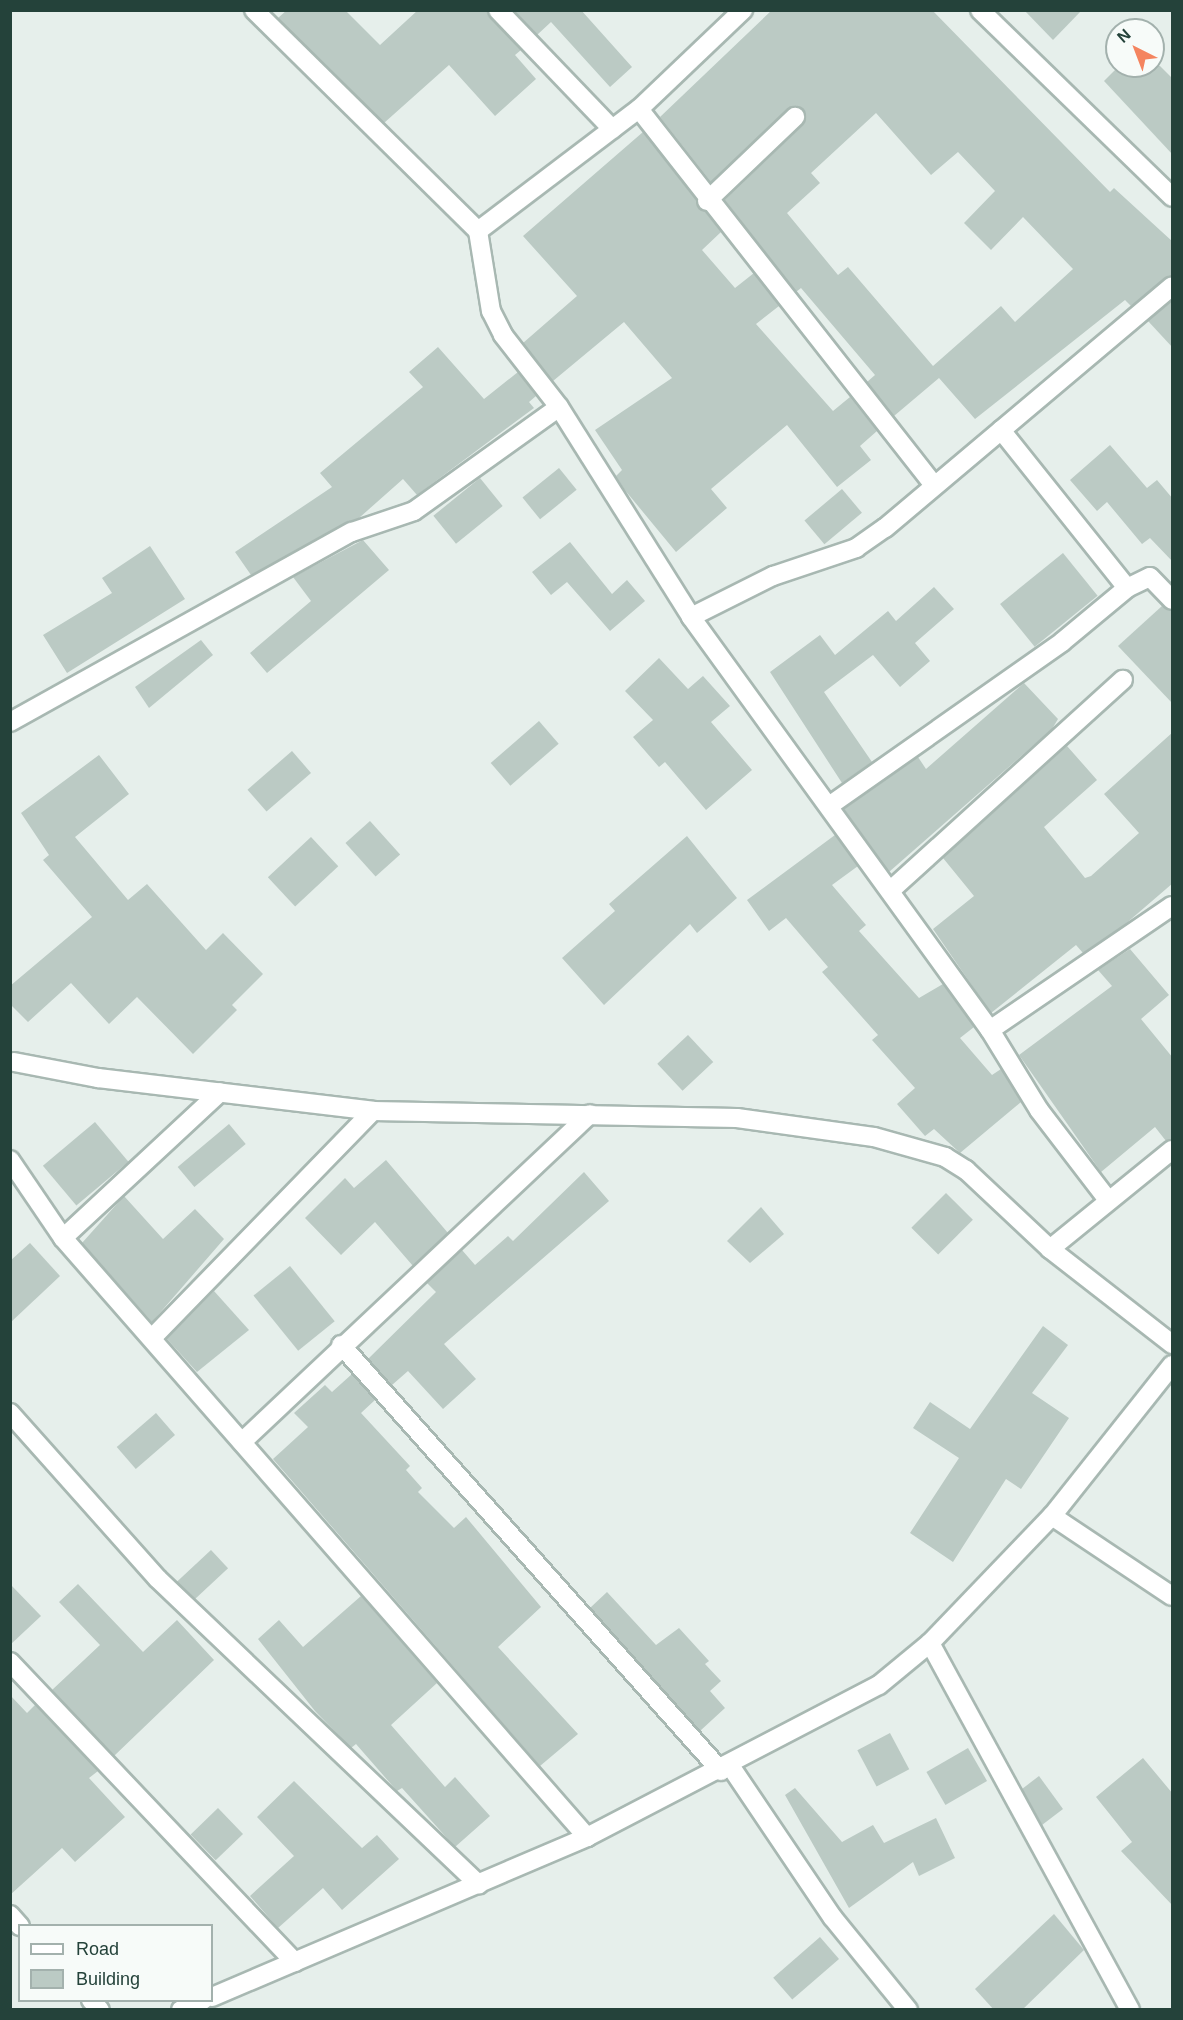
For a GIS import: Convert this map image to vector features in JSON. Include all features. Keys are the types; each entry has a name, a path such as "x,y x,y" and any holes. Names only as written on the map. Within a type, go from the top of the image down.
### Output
{"street":[{"path":"254,10 478,231 491,311 559,407 691,617 891,890 990,1029 1039,1110 1108,1200"},
{"path":"498,10 612,129"},
{"path":"478,231 639,109 743,10"},
{"path":"980,10 1173,197"},
{"path":"639,109 707,201 934,485"},
{"path":"707,201 795,117"},
{"path":"691,617 773,576 856,548 1173,286"},
{"path":"10,722 352,532 414,511 559,407"},
{"path":"1001,430 1127,588"},
{"path":"829,806 1062,642 1127,588 1150,577 1173,600"},
{"path":"891,890 1123,680"},
{"path":"990,1029 1173,906"},
{"path":"12,1062 373,1111 590,1114 821,1127 924,1150 966,1170 1050,1249 1173,1344"},
{"path":"63,1238 220,1092"},
{"path":"153,1337 373,1111"},
{"path":"242,1442 341,1345 590,1114"},
{"path":"1050,1249 1108,1200 1173,1150"},
{"path":"10,1160 63,1238 153,1337 587,1837"},
{"path":"341,1345 726,1769 833,1918 908,2010"},
{"path":"213,1997 587,1837 726,1769 879,1685 930,1643 1052,1516 1173,1365"},
{"path":"10,1413 158,1580 479,1885"},
{"path":"1052,1516 1173,1596"},
{"path":"930,1643 1130,2010"},
{"path":"10,1662 296,1962"},
{"path":"181,2010 201,2002"}],"building":[{"path":"287,10 345,10 380,45 418,10 487,10 521,50 515,55 536,79 495,116 449,65 384,123 278,18"},
{"path":"514,10 581,10 632,67 610,87 551,22 537,35"},
{"path":"772,10 932,10 1110,192 1114,188 1173,242 1173,275 1131,306 1125,300 975,419 939,378 894,416 867,382 875,375 801,288 796,292 725,200 803,125 803,110 787,109 711,182 660,117","holes":["876,113 931,175 958,152 995,191 964,223 991,250 1023,217 1073,269 1015,322 1001,306 933,366 848,267 838,275 787,213 820,183 811,173"]},
{"path":"1024,10 1082,10 1053,40"},
{"path":"1165,71 1173,79 1173,155 1104,81 1107,78 1165,78"},
{"path":"643,132 721,232 702,250 735,288 754,273 779,306 756,324 833,411 850,397 877,431 860,446 871,460 837,487 787,425 711,489 727,508 676,552 624,489 616,476 622,470 595,430 672,378 624,322 553,381 523,343 577,296 523,236"},
{"path":"1173,300 1173,348 1148,321"},
{"path":"438,347 484,399 518,372 536,396 529,402 534,408 417,495 403,479 359,518 251,575 235,552 332,487 320,473 423,387 409,372"},
{"path":"1110,445 1147,488 1157,480 1173,499 1173,562 1150,538 1142,544 1107,502 1097,511 1070,480"},
{"path":"559,468 577,490 540,519 522,498"},
{"path":"480,478 503,506 456,544 433,516"},
{"path":"842,489 862,513 824,544 804,520"},
{"path":"363,540 389,570 267,673 250,653 311,601 293,577"},
{"path":"570,542 612,594 627,580 645,601 610,631 567,582 551,595 532,572"},
{"path":"150,546 185,599 67,673 43,635 112,593 102,578"},
{"path":"1063,553 1098,596 1035,647 1000,604"},
{"path":"934,587 954,609 915,643 930,661 900,687 873,655 824,692 872,762 842,783 770,672 820,635 835,655 888,611 896,621"},
{"path":"1162,606 1173,611 1173,704 1118,646"},
{"path":"201,640 213,655 149,708 135,687"},
{"path":"659,658 688,689 703,676 730,706 711,722 752,770 706,810 665,762 659,767 633,737 653,720 625,691"},
{"path":"1024,683 1058,719 1052,729 889,872 844,809 918,757 926,769"},
{"path":"539,721 559,744 510,786 491,763"},
{"path":"1173,732 1173,883 1123,926 1083,953 1076,945 991,1013 933,929 974,896 943,858 1067,746 1097,780 1044,827 1085,878 1091,876 1139,833 1104,794"},
{"path":"292,751 311,773 266,812 247,790"},
{"path":"99,755 129,794 75,837 128,900 147,884 206,950 223,933 263,974 232,1005 237,1010 193,1054 137,997 109,1024 71,983 28,1022 10,1004 10,986 92,917 43,860 49,855 21,813"},
{"path":"370,821 400,854 376,877 345,843"},
{"path":"835,835 858,866 832,885 866,925 859,931 919,998 943,984 974,1027 960,1038 992,1075 1001,1069 1021,1102 960,1153 934,1129 925,1136 897,1104 915,1088 872,1040 878,1035 822,972 828,967 786,918 769,931 747,900"},
{"path":"687,836 737,898 697,933 690,924 604,1005 562,958 615,911 609,904"},
{"path":"311,837 338,866 295,906 268,877"},
{"path":"1130,949 1169,995 1141,1019 1173,1058 1173,1139 1166,1141 1155,1127 1101,1172 1019,1055 1112,986 1098,970"},
{"path":"688,1035 713,1062 683,1091 657,1064"},
{"path":"95,1122 128,1162 76,1206 43,1166"},
{"path":"229,1124 246,1144 194,1187 178,1167"},
{"path":"386,1160 448,1233 413,1266 375,1222 341,1255 305,1218 345,1178 354,1188"},
{"path":"584,1172 609,1201 444,1344 476,1379 443,1409 408,1371 392,1385 368,1359 436,1292 427,1283 462,1250 475,1265 508,1236 513,1241"},
{"path":"946,1193 973,1220 938,1255 911,1228"},
{"path":"124,1196 163,1239 195,1209 224,1239 152,1322 82,1243"},
{"path":"761,1207 784,1234 750,1263 727,1241"},
{"path":"30,1243 60,1276 10,1323 10,1261"},
{"path":"290,1266 335,1321 298,1351 253,1296"},
{"path":"214,1291 249,1330 197,1372 167,1339"},
{"path":"1043,1326 1068,1345 1032,1393 1069,1418 1021,1489 1006,1479 953,1562 910,1533 959,1458 913,1428 930,1402 970,1429"},
{"path":"352,1374 375,1400 361,1413 410,1466 406,1470 422,1488 418,1492 454,1528 466,1517 541,1607 498,1647 578,1734 540,1766 273,1459 308,1427 294,1413 325,1385 332,1392"},
{"path":"156,1413 175,1435 136,1469 117,1447"},
{"path":"211,1550 228,1568 194,1600 177,1582"},
{"path":"10,1584 41,1616 10,1645"},
{"path":"78,1584 143,1652 177,1620 214,1660 114,1756 52,1690 100,1645 59,1602"},
{"path":"607,1592 656,1645 679,1628 709,1661 705,1664 721,1681 710,1691 725,1708 700,1731 590,1608"},
{"path":"361,1596 437,1683 391,1725 445,1787 455,1777 490,1816 455,1847 402,1788 397,1791 356,1744 351,1748 315,1711 258,1639 279,1620 303,1647"},
{"path":"10,1695 27,1713 35,1705 98,1771 89,1778 125,1817 75,1862 62,1848 10,1895"},
{"path":"890,1733 909,1769 877,1787 857,1750"},
{"path":"968,1748 987,1781 945,1805 926,1772"},
{"path":"1143,1758 1173,1794 1173,1906 1121,1851 1132,1842 1096,1797"},
{"path":"1039,1776 1063,1809 1042,1825 1022,1789"},
{"path":"294,1781 362,1848 377,1835 399,1859 342,1910 323,1888 278,1928 250,1896 294,1856 257,1817"},
{"path":"795,1788 842,1842 873,1825 884,1843 936,1818 955,1858 919,1876 913,1862 849,1908 785,1795"},
{"path":"218,1808 243,1834 216,1860 191,1834"},
{"path":"1054,1914 1084,1950 1022,2010 994,2010 975,1989"},
{"path":"820,1937 839,1959 792,2000 773,1978"}]}
